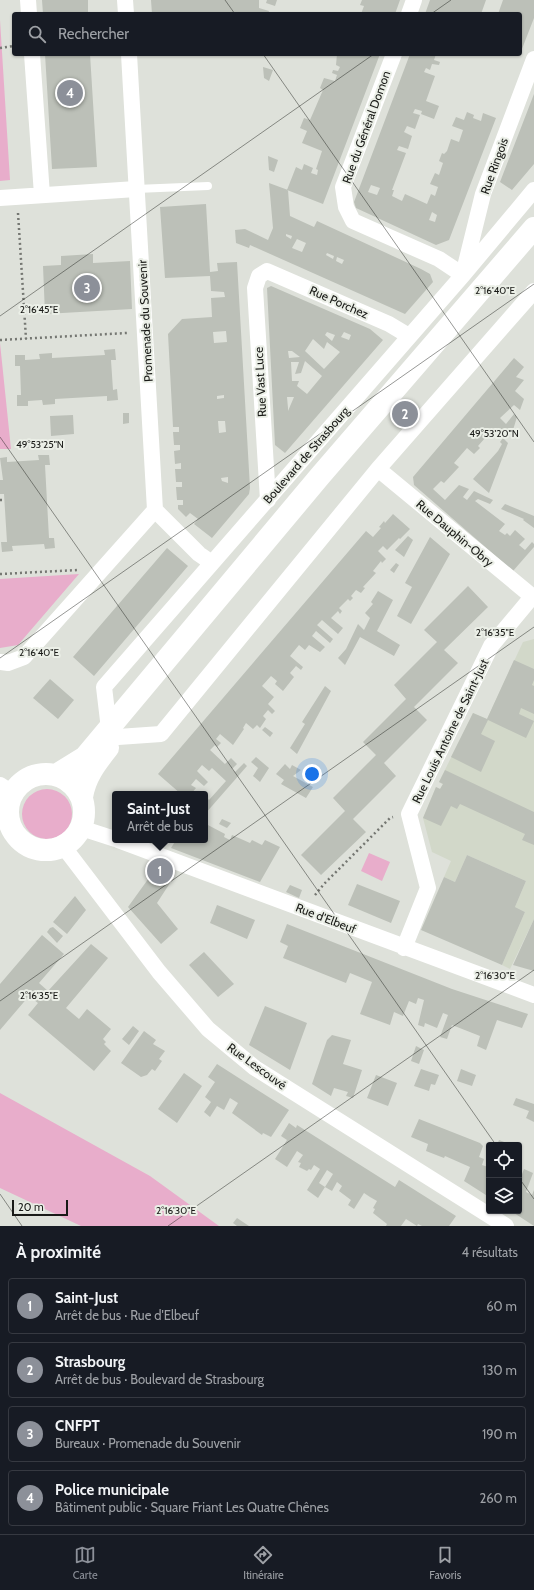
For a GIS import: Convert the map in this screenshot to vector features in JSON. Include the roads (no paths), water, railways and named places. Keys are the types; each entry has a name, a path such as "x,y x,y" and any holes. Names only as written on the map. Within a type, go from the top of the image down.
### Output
{"main road":[{"name":"Boulevard de Strasbourg","path":"82,797 84,786 94,764 113,733 320,476 534,228"},
{"name":"Boulevard de Strasbourg","path":"56,775 85,757 113,733 534,251"},
{"path":"36,774 56,775 67,779 76,787 82,797 84,818 81,828 73,839 63,846 48,850 35,849 24,843 16,836 11,827 5,799 18,784 36,774"},
{"path":"0,842 24,843"}],"street":[{"path":"28,0 29,12"},
{"path":"125,0 126,12"},
{"path":"410,12 414,0"},
{"path":"32,56 42,195"},
{"name":"Promenade du Souvenir","path":"129,56 156,510"},
{"name":"Rue du Général Domon","path":"393,56 343,187 346,206 353,221 439,259 463,275"},
{"name":"Rue Ringois","path":"463,275 483,194 534,59"},
{"path":"0,198 136,189"},
{"name":"Boulevard de Strasbourg","path":"113,733 104,687 268,500 408,336 463,275 534,190"},
{"name":"Rue Porchez","path":"267,271 389,324 408,336"},
{"name":"Rue Vast Luce","path":"267,271 259,276 255,288 268,500"},
{"path":"113,733 160,734 378,469 534,291"},
{"name":"Rue Dauphin-Obry","path":"378,469 533,598"},
{"path":"0,662 8,663 24,657 156,510 199,554 212,563"},
{"name":"Rue Louis Antoine de Saint-Just","path":"404,948 428,888 409,814 491,646 533,598"},
{"path":"81,828 112,838"},
{"name":"Rue d'Elbeuf","path":"126,843 404,948 534,995"},
{"name":"Rue Lescouvé","path":"63,846 159,972 208,1029 255,1068 506,1226"}],"lane":[{"path":"136,189 208,186"}],"place":[{"name":"Police municipale","path":"70,93"},
{"name":"CNFPT","path":"87,288"},
{"name":"Strasbourg","path":"405,414"},
{"name":"Saint-Just","path":"160,871"}]}
